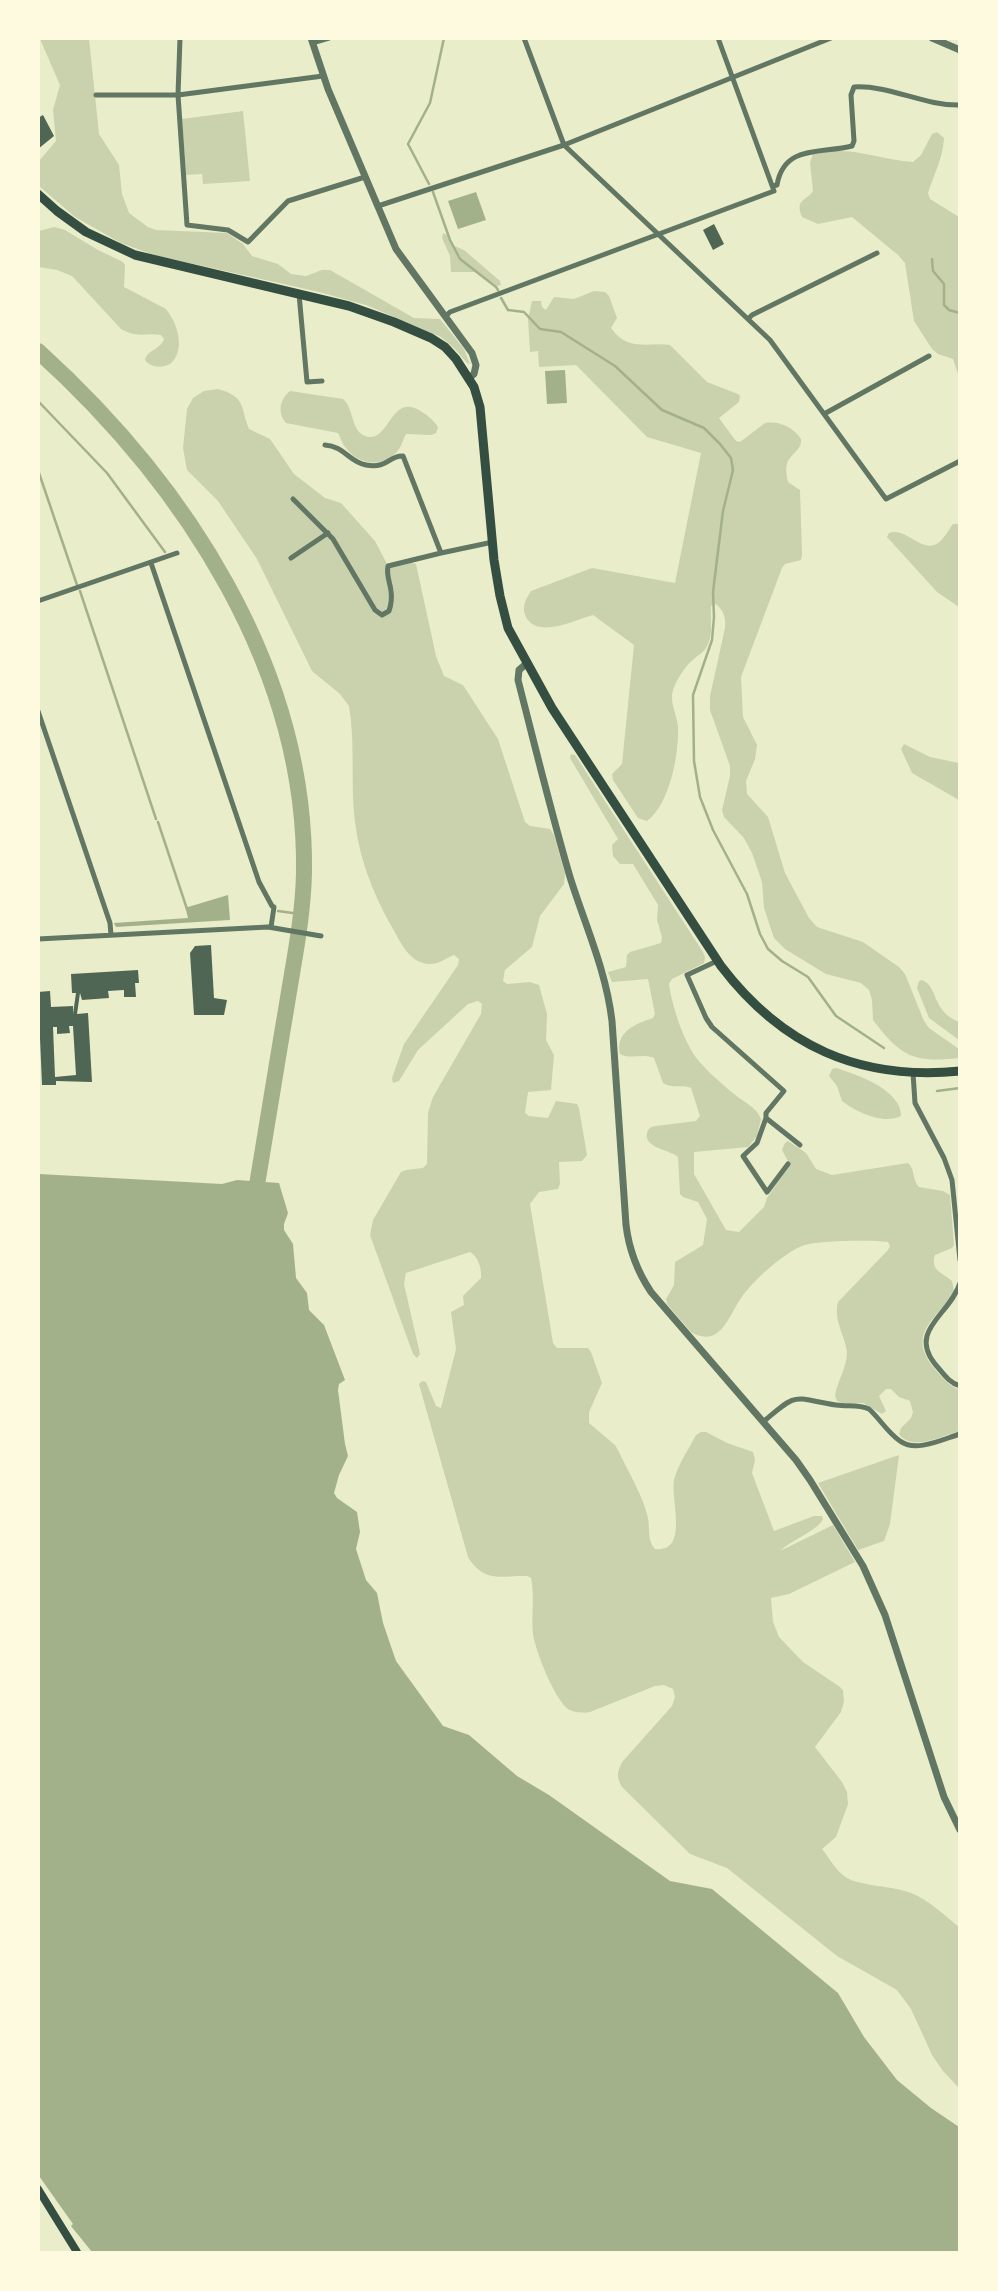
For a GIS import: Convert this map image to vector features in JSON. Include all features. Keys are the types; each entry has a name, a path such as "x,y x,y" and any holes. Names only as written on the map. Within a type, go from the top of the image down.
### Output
{"main road":[{"path":"38,194 86,232 135,255 364,311 438,342 451,353 468,377 480,407 493,542 505,621 552,708 717,961 759,1010 804,1042 829,1055 882,1070 914,1073 960,1071"},
{"path":"38,2189 77,2252"}],"street":[{"path":"180,38 178,95 185,221 190,227 228,230 248,242 288,201 365,177"},
{"path":"329,38 312,41 323,76 401,257 468,346 475,360 474,374 468,377"},
{"path":"524,38 564,145 770,340 886,499 960,461"},
{"path":"445,317 450,312 774,191 718,38"},
{"path":"378,206 564,145 831,38"},
{"path":"932,38 960,50"},
{"path":"96,95 178,95 323,76"},
{"path":"773,187 777,185 782,168 803,152 852,146 851,90 854,88 879,90 928,102 960,105"},
{"path":"748,319 877,253"},
{"path":"299,294 307,382 322,381"},
{"path":"824,414 929,356"},
{"path":"324,445 339,448 365,465 383,466 397,456 404,456 441,553"},
{"path":"293,499 328,533 345,556 377,613 382,615 389,611 390,607 391,592 386,570 388,566 493,542"},
{"path":"291,558 328,533"},
{"path":"38,601 177,553"},
{"path":"151,563 259,882 274,907 273,927"},
{"path":"526,664 519,670 518,680 566,864 609,994 626,1225 631,1253 651,1292 810,1480 869,1578 885,1615 948,1809 960,1830"},
{"path":"38,711 110,923 111,935"},
{"path":"38,939 273,927 321,936"},
{"path":"717,961 687,975 709,1023 784,1091 766,1112 757,1143 743,1156 767,1192 788,1164"},
{"path":"914,1073 915,1103 944,1158 952,1180 960,1260"},
{"path":"766,1118 800,1145"},
{"path":"960,1283 951,1302 929,1330 925,1343 928,1356 947,1379 960,1386"},
{"path":"763,1422 789,1400 803,1398 869,1409 898,1440 909,1446 921,1446 960,1434"}],"shaded area":[{"path":"40,39 89,39 99,134 119,165 122,194 129,213 156,230 227,233 243,244 252,256 278,264 291,274 306,276 330,270 414,318 440,319 464,349 470,364 441,337 366,305 154,255 121,243 75,217 39,186 39,161 56,141 53,110 60,85"},
{"path":"243,111 250,181 203,184 202,174 186,175 182,119"},
{"path":"937,132 944,138 943,145 928,193 930,199 959,217 959,377 953,359 932,349 914,321 905,263 898,255 852,217 818,224 802,217 800,207 802,201 813,191 810,163 813,154 839,151 913,162 921,155 932,134"},
{"path":"476,192 486,220 458,229 448,201"},
{"path":"54,227 65,230 123,262 124,287 166,309 177,330 179,345 175,359 170,364 150,365 145,360 148,354 162,343 164,339 161,335 137,335 121,329 72,276 39,267 39,231"},
{"path":"443,233 452,245 464,250 500,281 501,285 497,286 476,272 451,272 450,256 442,238"},
{"path":"594,291 605,292 609,296 617,318 611,328 617,335 631,343 670,345 707,382 740,396 739,402 719,418 736,441 740,442 765,423 790,428 801,439 800,446 789,460 786,469 788,482 800,490 801,560 785,564 782,568 741,677 743,717 757,745 755,759 746,781 747,794 768,817 785,873 809,918 817,927 863,942 899,967 905,974 924,1021 929,1028 959,1049 959,1058 919,1058 901,1050 873,1020 869,990 861,983 826,974 785,949 774,938 764,908 762,882 752,853 744,838 724,817 722,810 730,766 710,710 710,696 725,628 724,615 719,607 716,604 711,606 711,633 706,648 684,669 673,690 678,727 675,764 662,803 647,821 638,818 613,780 612,774 622,764 634,645 593,615 548,627 539,627 526,617 524,606 531,591 592,568 675,583 701,453 647,437 576,365 539,367 538,351 530,352 528,319 532,301 541,301 546,310 554,297 574,299"},
{"path":"565,370 567,403 547,404 545,371"},
{"path":"218,389 238,399 249,429 270,439 294,474 325,498 341,503 375,541 387,564 416,564 436,656 444,676 463,685 498,739 525,822 530,826 550,829 554,835 565,874 564,884 540,916 532,947 505,970 503,981 507,984 530,982 539,985 547,1014 546,1040 554,1055 551,1090 528,1092 525,1113 548,1118 556,1101 577,1104 587,1155 582,1161 559,1162 558,1189 539,1192 530,1204 553,1343 557,1348 588,1348 591,1352 602,1383 589,1412 589,1423 618,1450 643,1501 650,1539 655,1549 666,1548 672,1542 676,1523 674,1480 696,1435 706,1432 753,1452 755,1460 752,1473 774,1531 814,1516 822,1516 823,1519 816,1527 780,1551 833,1525 855,1562 789,1594 771,1598 773,1622 779,1637 803,1662 843,1690 841,1712 815,1747 842,1782 847,1792 848,1804 836,1837 822,1849 847,1878 918,1896 959,1927 959,2088 932,2055 911,2009 897,1990 837,1956 727,1868 690,1854 622,1787 618,1771 623,1761 672,1706 675,1697 673,1689 664,1685 655,1686 590,1712 568,1709 552,1686 535,1641 531,1578 487,1575 474,1566 468,1557 419,1384 426,1382 436,1406 441,1408 456,1349 451,1312 464,1305 463,1296 481,1278 480,1267 470,1252 406,1273 404,1284 420,1354 417,1358 413,1354 370,1235 373,1220 401,1172 423,1168 427,1164 428,1113 433,1097 481,1014 482,1004 478,1001 468,1004 418,1050 399,1081 393,1083 392,1078 404,1044 458,965 459,959 454,955 436,963 423,963 407,952 396,935 372,887 359,844 354,813 349,706 340,694 312,671 257,559 218,501 187,470 183,448 187,409 193,398 204,391"},
{"path":"290,391 343,399 357,429 365,436 373,437 380,433 396,412 411,407 422,412 438,427 436,433 431,435 406,434 399,449 387,459 380,462 365,461 351,454 338,433 286,423 281,415 281,406"},
{"path":"953,524 959,524 959,607 937,592 887,537 889,533 895,532 932,545 940,541"},
{"path":"904,744 930,757 959,763 959,800 912,773 901,749"},
{"path":"571,754 575,755 703,952 704,963 672,979 669,984 688,1044 706,1069 753,1108 761,1119 757,1136 748,1147 694,1152 694,1174 726,1230 739,1232 764,1207 767,1198 790,1165 782,1150 788,1141 806,1153 816,1169 832,1175 908,1163 919,1187 943,1191 950,1195 954,1245 935,1255 934,1265 952,1281 954,1291 927,1328 923,1345 934,1368 959,1390 959,1431 928,1441 911,1442 899,1434 913,1412 910,1401 899,1397 891,1389 886,1389 879,1396 886,1411 882,1414 863,1403 842,1403 837,1401 835,1396 847,1352 838,1321 838,1302 888,1250 888,1242 820,1243 794,1250 753,1284 724,1326 711,1336 691,1332 667,1304 666,1299 674,1285 675,1262 703,1245 707,1219 698,1202 680,1194 678,1157 649,1142 647,1133 651,1127 696,1121 700,1116 691,1088 663,1083 654,1058 620,1054 619,1046 623,1035 633,1026 653,1018 655,1014 648,979 612,982 608,972 626,967 627,955 630,952 661,943 657,920 658,905 633,864 620,864 613,856 612,845 618,839 570,758"},
{"path":"228,895 230,920 116,927 114,923 188,918 185,906"},
{"path":"922,980 931,988 944,1012 959,1022 959,1040 929,1018 917,988"},
{"path":"832,1069 866,1079 886,1091 894,1098 901,1116 879,1118 862,1113 842,1101 837,1086 829,1076"},
{"path":"39,1174 222,1184 237,1180 279,1183 288,1213 284,1230 293,1244 296,1278 307,1293 309,1310 324,1325 345,1380 339,1384 338,1390 348,1456 334,1493 357,1512 360,1532 356,1549 366,1580 377,1593 383,1623 396,1661 443,1726 469,1735 517,1776 549,1795 670,1881 712,1889 838,1993 864,2037 897,2080 959,2127 959,2252 92,2252 71,2226 73,2224 39,2176"},
{"path":"899,1455 890,1524 884,1541 858,1550 818,1483"}],"building":[{"path":"43,115 54,136 38,149 38,118"},
{"path":"714,224 724,244 713,250 703,230"},
{"path":"211,945 214,998 227,1000 224,1015 194,1015 190,953 195,946"},
{"path":"138,970 136,997 124,997 124,990 108,991 109,998 82,1000 80,993 77,1014 88,1013 92,1082 56,1081 56,1085 42,1085 38,992 50,991 51,1007 73,1006 73,1014 76,993 72,993 71,974","holes":["69,1026 73,1026 76,1075 55,1077 53,1027 57,1027 57,1034 70,1033"]}],"waterway":[{"path":"429,184 408,144 430,103 444,38"},
{"path":"433,192 450,240 460,259 498,290"},
{"path":"932,259 933,271 944,284 944,305 949,310 960,313"},
{"path":"501,298 508,310 524,312 540,329 561,332 615,366 662,410 704,428 731,458 733,470 723,511 713,592 712,640 693,695 694,761 700,797 713,830 747,894 760,934 768,949 808,977 836,1016 884,1048"},
{"path":"38,351 92,403 142,460 188,521 227,585 260,653 284,724 299,797 303,890 297,942 254,1203"},
{"path":"38,401 107,473 165,552"},
{"path":"38,470 77,585"},
{"path":"80,591 156,819"},
{"path":"158,822 187,909"},
{"path":"278,911 300,914"},
{"path":"937,1091 960,1088"}]}
